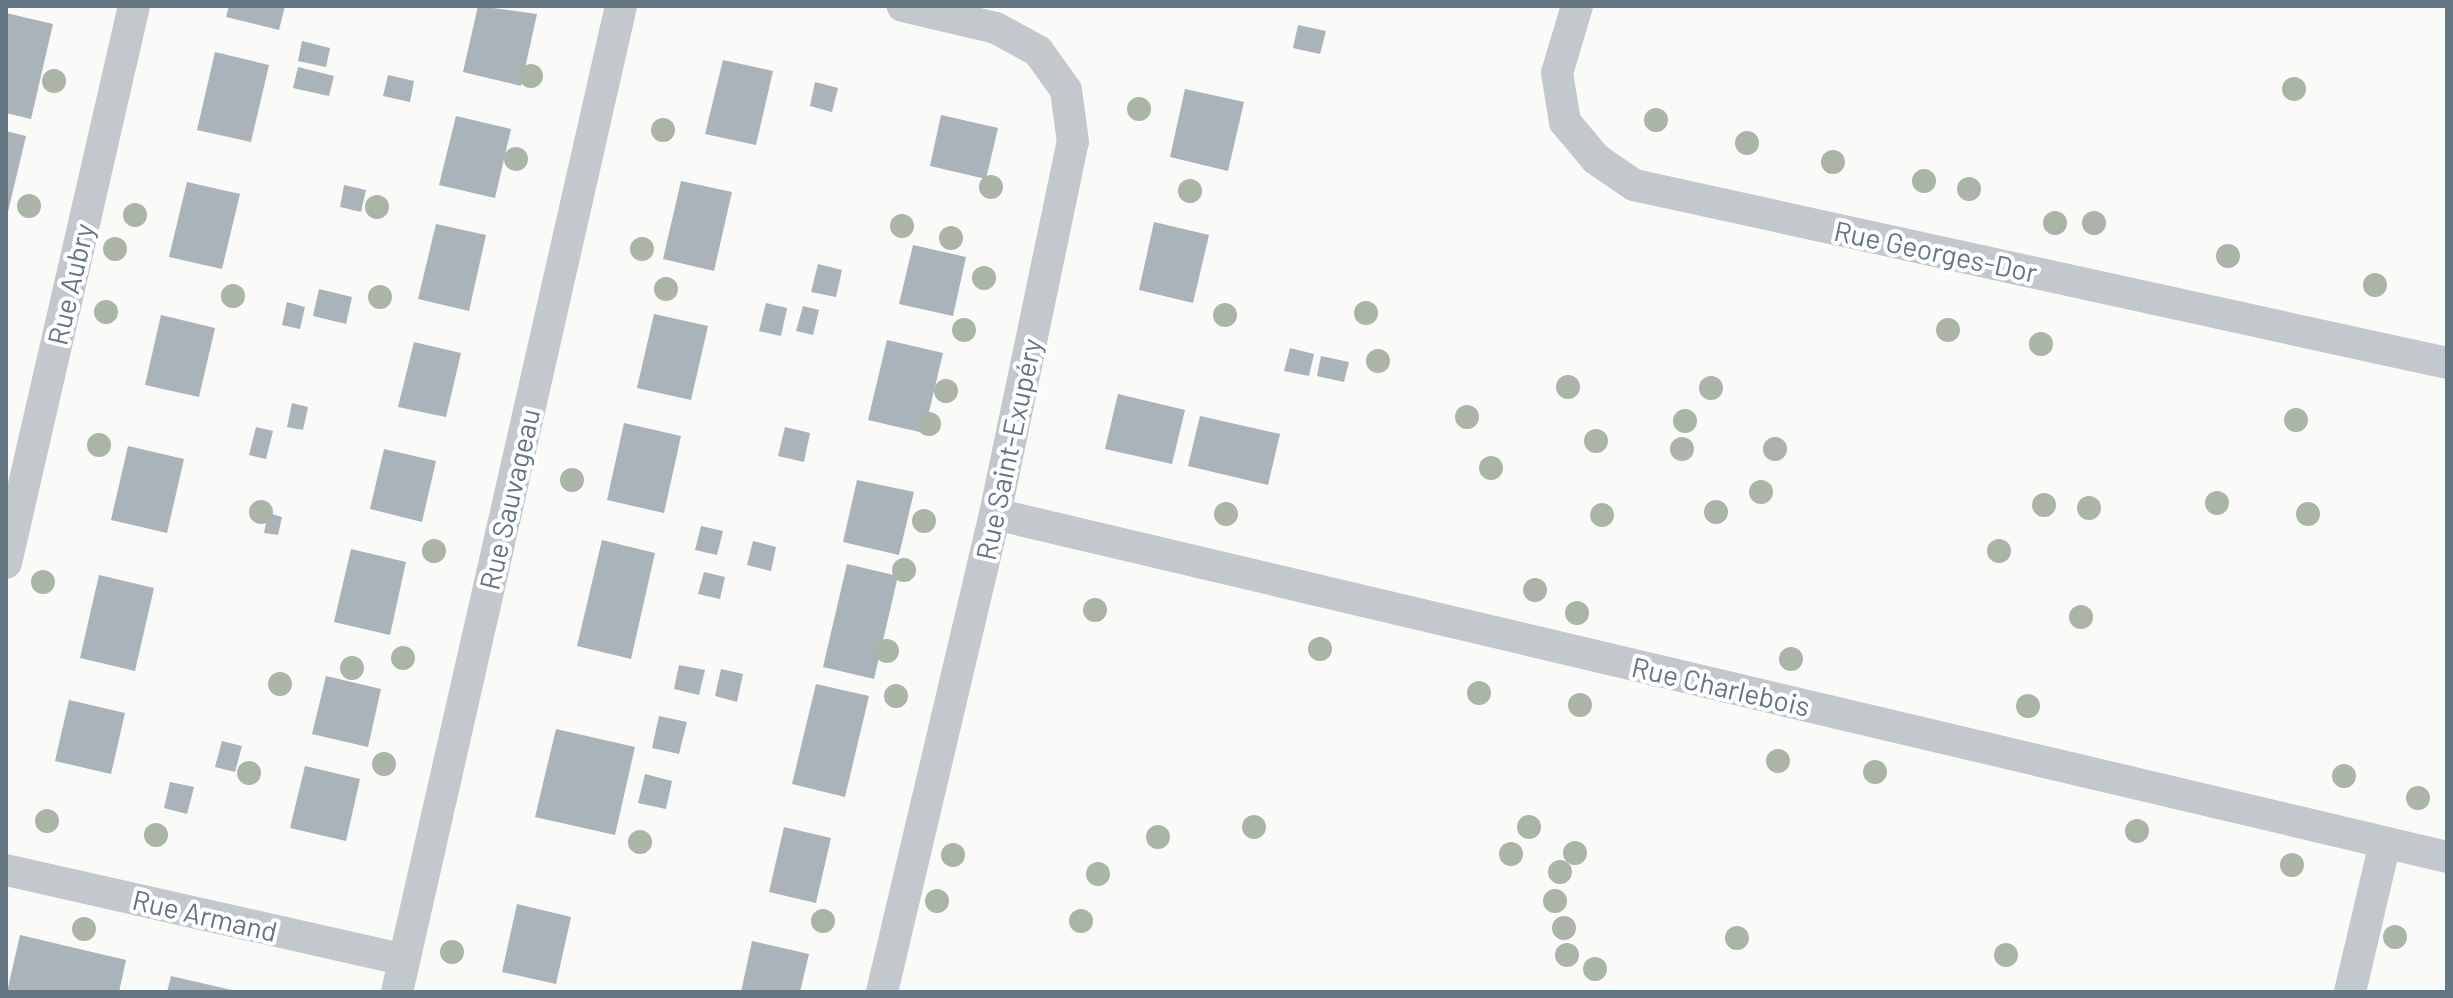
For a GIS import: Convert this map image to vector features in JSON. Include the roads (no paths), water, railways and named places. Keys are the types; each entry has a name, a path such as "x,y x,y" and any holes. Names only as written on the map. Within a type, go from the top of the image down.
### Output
{"street":[{"name":"Rue Aubry","path":"6,563 134,6"},
{"name":"Rue Sauvageau","path":"397,992 621,6"},
{"name":"Rue Saint-Exupéry","path":"882,992 995,514 1073,142 1066,90 1038,51 996,28 903,6"},
{"name":"Rue Georges-Dor","path":"1577,6 1557,73 1565,122 1596,159 1634,185 2447,363"},
{"name":"Rue Charlebois","path":"995,514 2447,857"},
{"path":"2350,992 2385,843"},
{"name":"Rue Armand","path":"6,870 404,960"}]}
